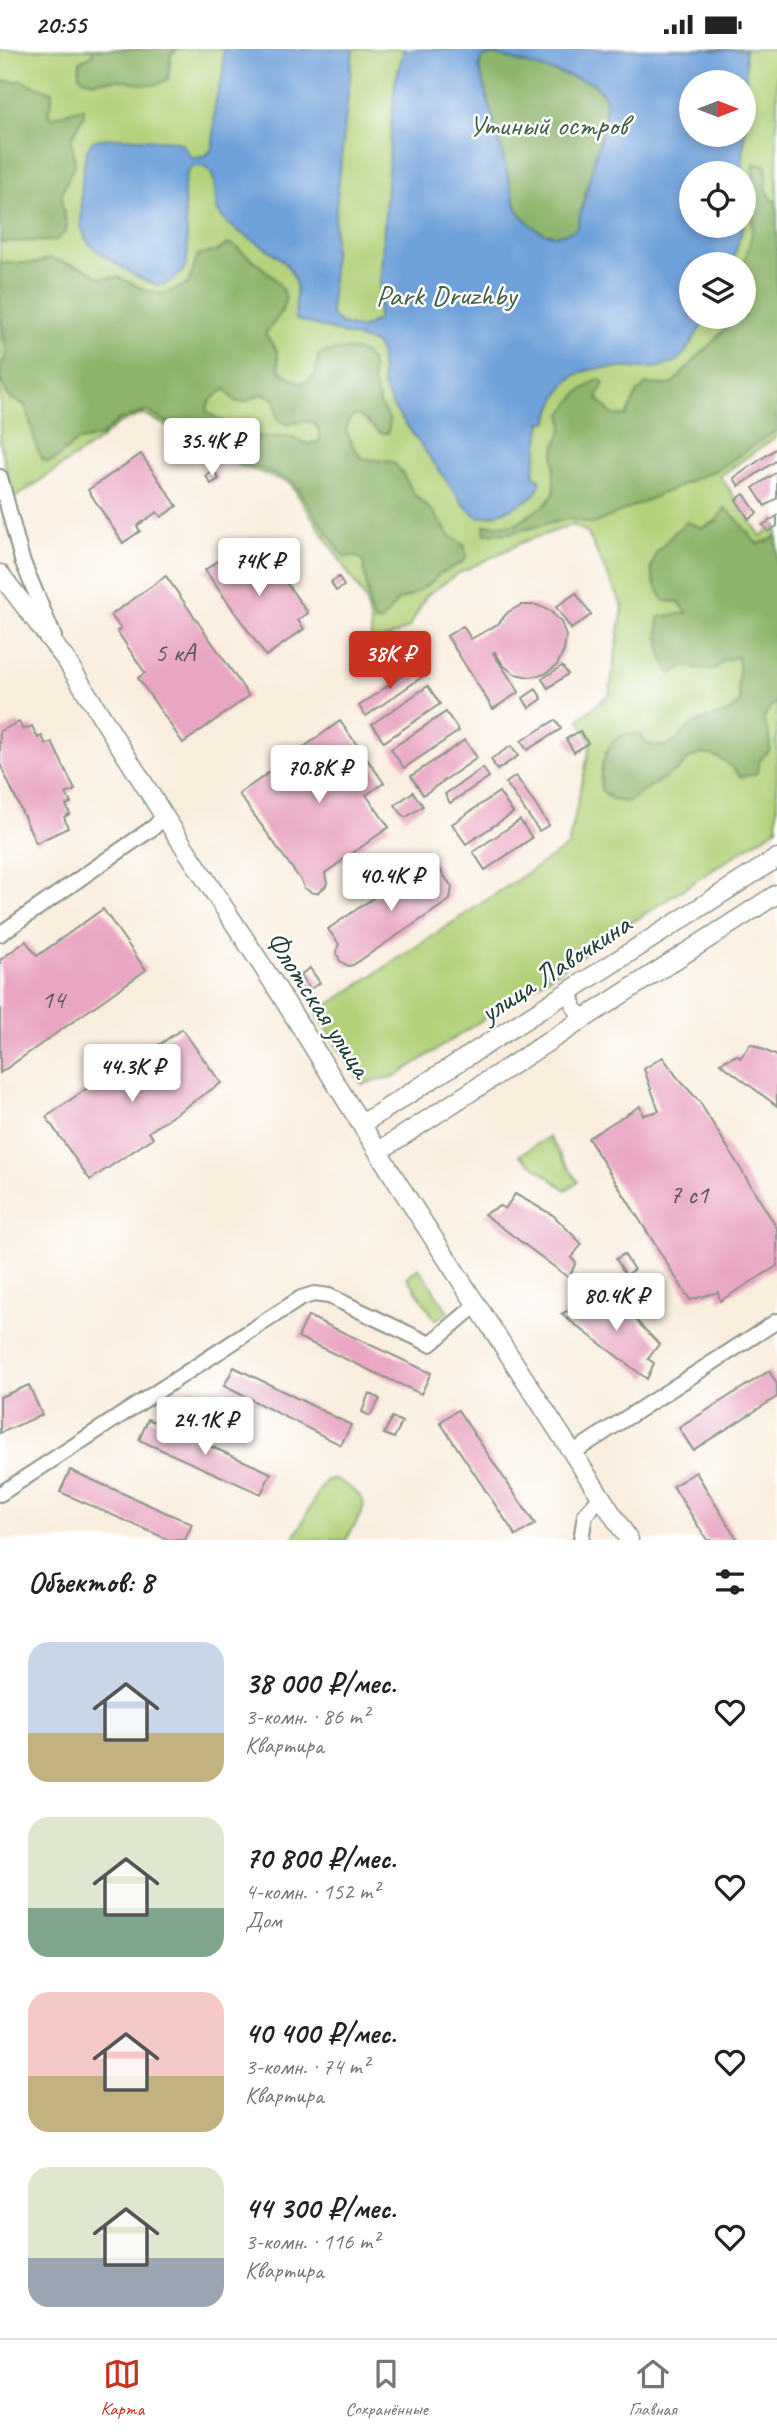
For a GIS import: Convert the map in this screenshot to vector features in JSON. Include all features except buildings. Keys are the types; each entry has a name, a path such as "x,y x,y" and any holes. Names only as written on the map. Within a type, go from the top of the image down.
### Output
{"main road":[{"path":"0,574 66,660"},
{"name":"Флотская улица","path":"66,660 276,987 397,1182 629,1540"},
{"name":"улица Лавочкина","path":"362,1125 777,858"},
{"name":"улица Лавочкина","path":"379,1151 777,894"}],"street":[{"name":"Флотская улица","path":"0,481 22,560 49,627 66,660"},
{"path":"0,933 153,827 164,816"},
{"path":"576,988 572,995 574,1008 581,1014 593,1013"},
{"path":"0,1494 301,1297 314,1294 329,1296 430,1344 476,1305"},
{"path":"572,1453 777,1321"},
{"path":"581,1540 585,1515 600,1497"}],"green space":[{"name":"Park Druzhby","path":"0,49 777,49 777,436 720,476 761,536 777,526 777,828 396,1076 362,1084 316,1013 568,846 591,742 579,719 609,695 623,607 587,532 573,525 525,541 457,574 426,596 409,628 371,645 371,622 365,599 290,483 234,463 144,414 119,423 101,439 13,499 0,442"},
{"path":"93,49 178,49 171,54 168,79 148,85 124,80 92,81 83,78 79,75 80,61 92,55"},
{"name":"Утиный остров","path":"493,54 593,83 604,95 604,123 577,228 568,233 543,233 529,223 517,209 479,67 483,57"},
{"path":"0,81 22,81 52,92 49,117 84,108 84,115 71,139 75,163 62,193 67,226 65,233 54,241 0,242"},
{"path":"756,164 766,165 767,190 772,200 777,202 777,430 720,468 593,524 568,519 510,533 485,534 484,525 515,525 547,503 554,492 554,451 563,427 562,414 578,393 599,379 604,383 597,398 613,415 626,416 637,393 646,384 671,385 725,329 756,329 756,252 747,252 751,238 756,238"},
{"path":"227,244 234,245 266,270 280,286 284,294 284,305 265,334 277,350 279,368 283,373 300,383 306,382 316,374 318,356 334,351 359,351 372,362 373,381 381,406 390,420 388,433 381,433 362,417 353,416 346,430 354,448 362,458 393,462 414,494 434,513 449,535 465,546 466,558 462,563 439,574 432,582 410,596 398,600 381,622 375,622 370,610 363,561 357,557 344,557 292,481 235,459 146,411 118,420 101,436 76,442 56,459 49,462 43,460 37,449 26,406 9,397 0,379 1,366 7,354 0,312 0,265 36,263 50,258 85,268 101,278 119,277 145,290 164,294 188,284 198,255 217,251","holes":["225,389 233,399 240,402 263,394 275,399 277,419 288,425 306,421 314,424 320,441 308,444 290,437 252,437 207,412 208,405"]},
{"path":"725,508 757,544 777,535 777,702 763,719 769,734 770,749 760,760 756,774 741,777 718,758 710,755 696,756 628,802 613,800 601,790 601,776 603,760 614,740 624,735 638,734 651,745 666,745 675,741 692,725 724,714 741,701 738,689 738,657 724,660 714,670 684,667 672,674 667,667 660,647 658,617 687,613 679,602 664,601 654,583 651,569 656,553 676,531 687,522 702,528 716,521"},
{"path":"549,1137 578,1182 566,1190 520,1155"},
{"path":"419,1268 448,1312 435,1320 407,1276"},
{"path":"336,1479 357,1493 364,1505 346,1540 293,1540 322,1485 327,1480"}],"water":[{"path":"223,49 353,49 335,218 331,315 341,324 361,329 377,320 395,83 404,49 745,49 746,70 679,70 679,147 744,147 743,161 679,161 679,238 740,238 735,252 679,252 679,329 700,329 681,358 663,366 648,368 599,368 584,371 571,378 554,402 549,421 542,422 533,475 541,480 537,491 510,509 480,517 462,502 394,408 383,386 380,352 374,343 296,319 296,287 288,267 271,251 222,218 216,205 213,178 206,168 199,166 190,169 185,179 187,262 175,279 160,285 143,279 111,260 86,239 81,226 82,181 85,156 93,141 119,138 174,141 182,144 192,158 199,158 209,153 213,147 215,103 223,74","holes":["493,54 593,83 604,95 606,107 577,228 568,233 551,235 529,223 517,209 479,67 483,57"]}]}
